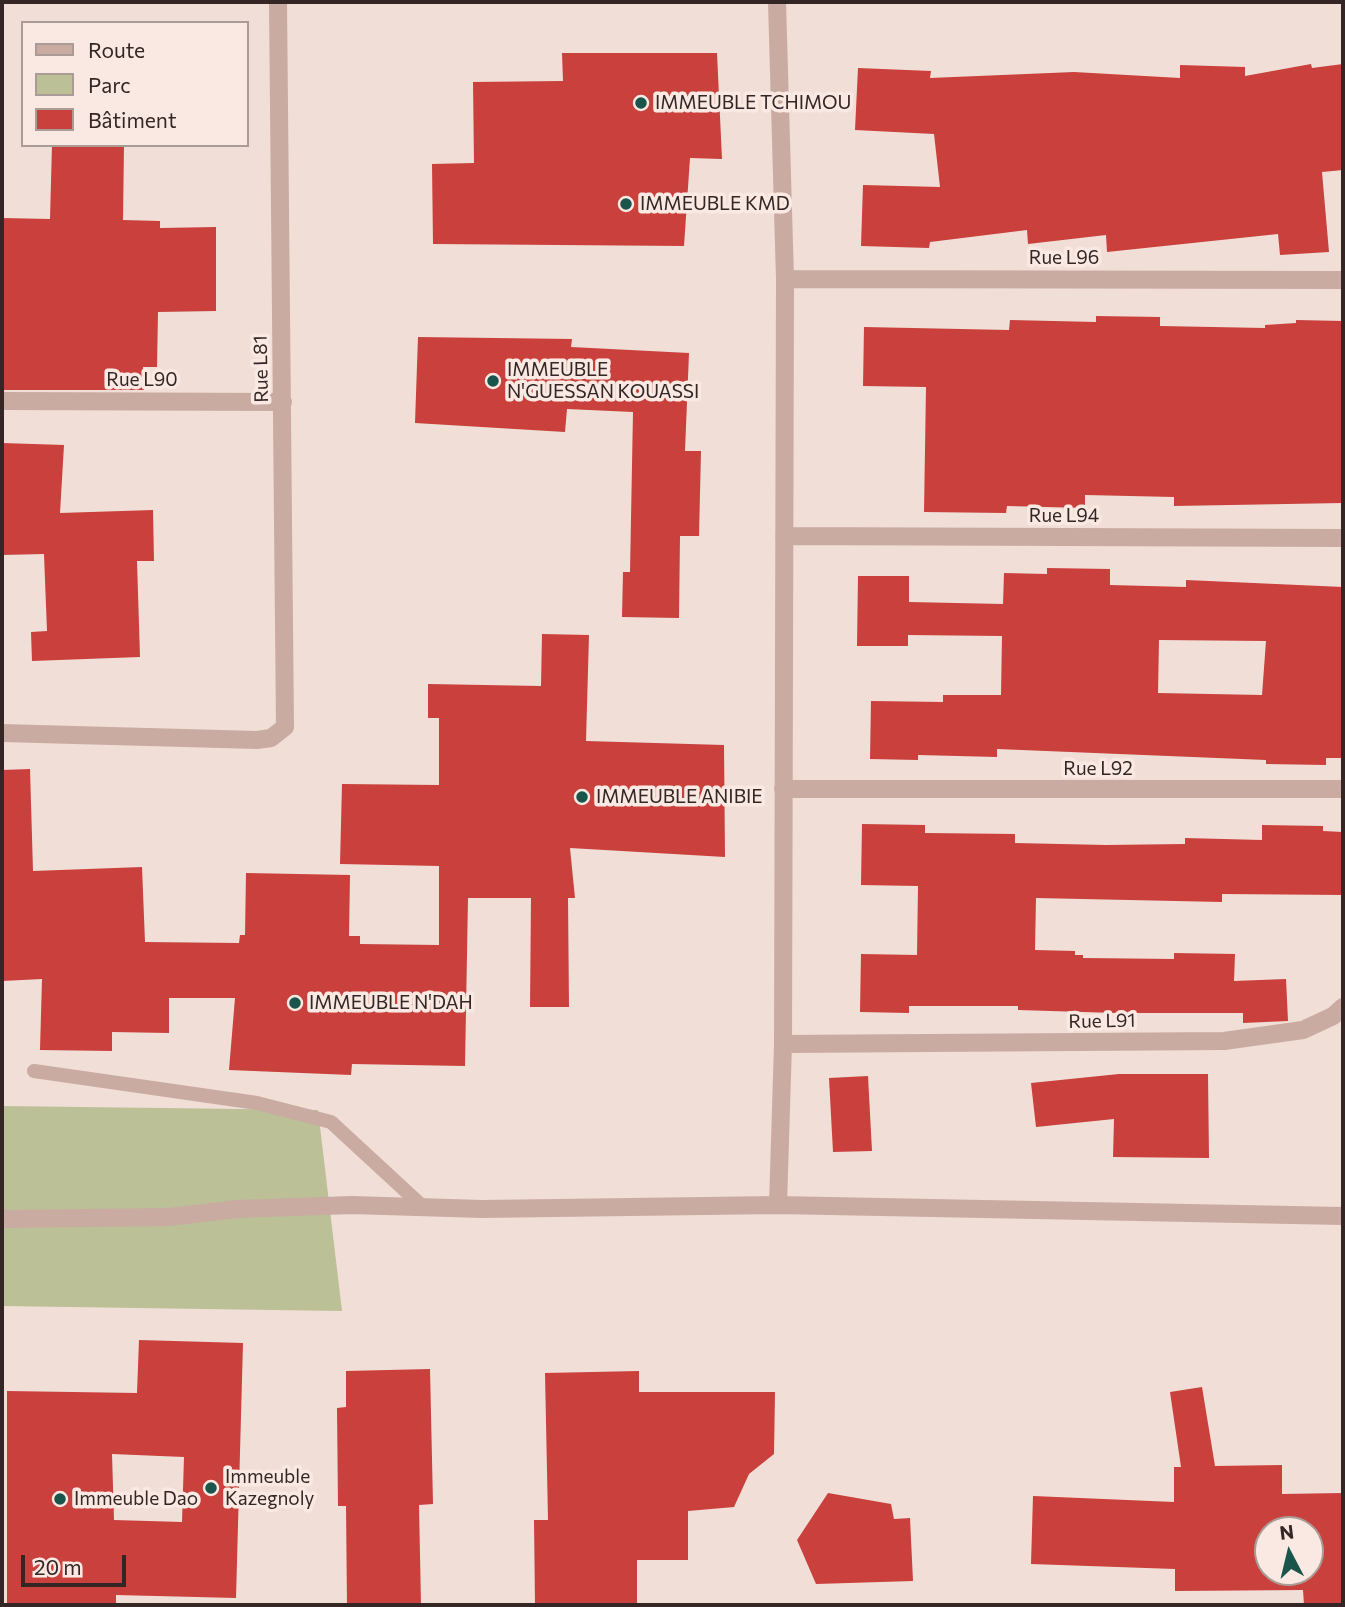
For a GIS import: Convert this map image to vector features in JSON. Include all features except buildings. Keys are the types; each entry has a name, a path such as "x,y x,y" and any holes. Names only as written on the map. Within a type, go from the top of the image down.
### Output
{"street":[{"name":"Rue L81","path":"2,733 257,740 280,733 285,727 287,713 278,2"},
{"path":"777,2 785,279 783,1044 778,1205"},
{"name":"Rue L96","path":"785,279 1343,279"},
{"name":"Rue L90","path":"2,401 282,402"},
{"name":"Rue L94","path":"784,536 1343,538"},
{"name":"Rue L92","path":"783,789 1343,789"},
{"name":"Rue L91","path":"783,1044 1224,1041 1303,1030 1333,1016 1343,1007"},
{"path":"2,1219 169,1217 237,1209 352,1205 482,1209 778,1205 1343,1216"}],"lane":[{"path":"34,1071 257,1103 331,1122 422,1206"}],"green space":[{"path":"2,1106 318,1110 342,1311 2,1306"}],"place":[{"name":"IMMEUBLE TCHIMOU","path":"641,103"},
{"name":"IMMEUBLE KMD","path":"626,204"},
{"name":"IMMEUBLE N'GUESSAN KOUASSI","path":"493,381"},
{"name":"IMMEUBLE ANIBIE","path":"582,797"},
{"name":"IMMEUBLE N'DAH","path":"295,1003"},
{"name":"Immeuble Kazegnoly","path":"211,1488"},
{"name":"Immeuble Dao","path":"60,1499"}]}
